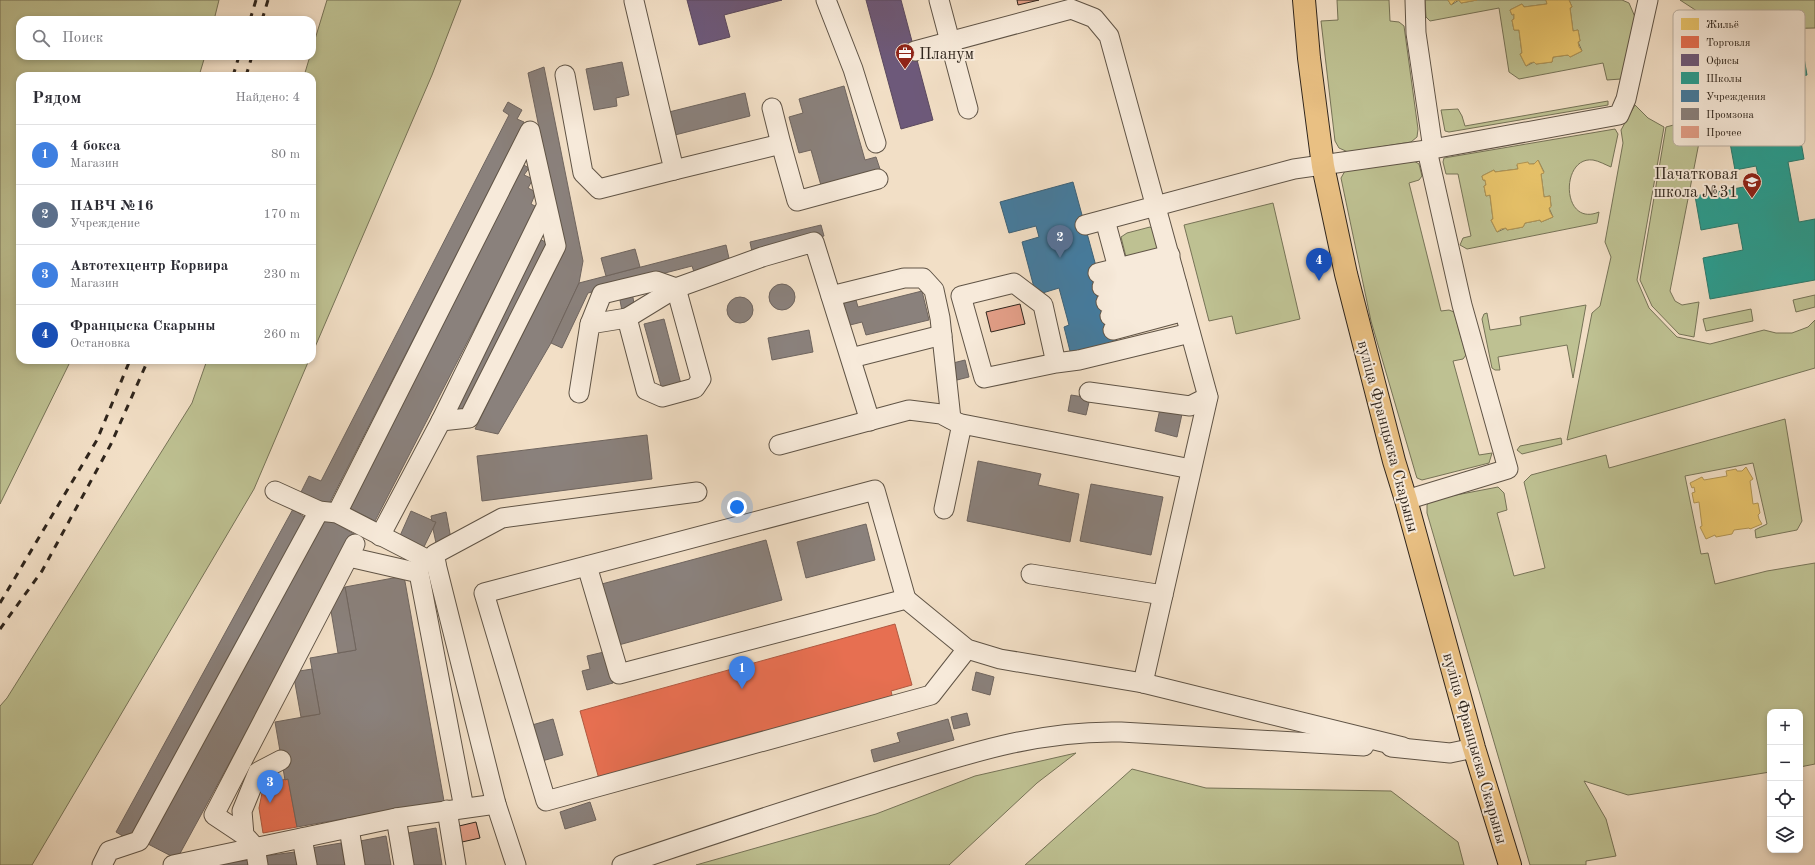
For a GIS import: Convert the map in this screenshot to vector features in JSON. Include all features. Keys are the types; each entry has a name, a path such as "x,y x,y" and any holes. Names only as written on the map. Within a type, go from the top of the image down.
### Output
{"main road":[{"name":"вуліца Францыска Скарыны","path":"1304,0 1309,58 1323,166 1346,274 1394,461 1474,748 1510,865"}],"street":[{"path":"826,0 853,69 876,143"},
{"path":"939,0 968,109"},
{"path":"1406,500 1508,469 1462,306 1430,150 1416,33 1415,0"},
{"path":"1084,225 1294,169 1430,150 1619,115 1626,98 1648,0"},
{"path":"634,1 674,170"},
{"path":"914,52 1071,9 1094,18 1109,36 1208,397 1143,683"},
{"path":"564,75 583,173 599,190 781,144"},
{"path":"772,108 797,201 878,179"},
{"path":"102,865 109,851 140,841 328,512 530,130 546,207 556,246 469,418 441,421"},
{"path":"380,536 441,421 546,207"},
{"path":"1105,220 1118,268 1106,302"},
{"path":"590,324 627,318 676,288 762,257 814,242 870,420"},
{"path":"1118,268 1177,283"},
{"path":"831,296 904,278 923,278 934,290 957,422 944,509"},
{"path":"579,393 590,324 602,294 656,281 676,288"},
{"path":"1056,363 1043,305 1014,283 961,296 984,378 1056,363 1079,360 1190,333"},
{"path":"1106,302 1177,283"},
{"path":"1106,302 1177,283"},
{"path":"627,318 646,390 662,397 695,388 702,379 676,288"},
{"path":"851,358 942,335"},
{"path":"1089,392 1190,406 1208,397"},
{"path":"779,445 909,410 941,414 957,422 1191,469"},
{"path":"967,649 930,695 546,801 484,593 875,490 906,599 967,649 1000,658 1143,683 1403,747"},
{"path":"275,491 328,512 436,564"},
{"path":"516,865 496,804 436,564 435,554 502,518 697,492"},
{"path":"253,849 214,815 352,551 419,573 456,809 456,865"},
{"path":"587,566 619,674 906,599"},
{"path":"1031,574 1163,595"},
{"path":"622,865 788,809 941,762 1005,744 1052,735 1089,731 1324,745 1403,747 1450,752 1474,748"},
{"path":"253,849 242,810 258,772 281,760"},
{"path":"173,865 211,861 253,849 396,818 496,804"},
{"path":"396,818 404,865"},
{"path":"349,828 355,865"},
{"path":"302,838 307,865"}],"green space":[{"path":"0,0 219,0 215,16 16,16 16,60 204,60 200,72 16,72 16,364 69,364 0,504"},
{"path":"327,0 461,0 432,75 316,345 316,72 305,72 309,60 316,60 316,36"},
{"path":"1337,0 1389,0 1390,21 1399,22 1404,26 1418,129 1417,137 1411,142 1348,152 1339,148 1335,141 1321,21 1338,20"},
{"path":"1425,0 1448,0 1451,5 1459,0 1461,3 1477,0 1546,0 1547,4 1524,7 1522,4 1510,10 1512,15 1514,14 1514,19 1512,20 1514,30 1519,30 1522,53 1520,54 1526,66 1534,62 1536,64 1552,62 1553,57 1568,55 1570,57 1582,51 1578,42 1580,41 1578,30 1573,31 1570,8 1572,7 1569,0 1622,0 1629,3 1635,17 1621,79 1607,80 1603,63 1519,79 1509,72 1499,8 1430,21 1426,17"},
{"path":"1680,0 1815,0 1815,28 1805,28 1805,10 1695,10"},
{"path":"1608,101 1608,105 1449,132 1445,131 1441,110 1458,109 1465,126"},
{"path":"1635,105 1648,118 1664,127 1637,280 1649,308 1677,337 1710,344 1764,330 1776,333 1792,333 1808,327 1815,320 1815,368 1567,440 1592,313 1600,306 1611,257 1605,242 1623,143 1621,130"},
{"path":"1673,125 1673,146 1698,146 1670,291 1675,301 1682,305 1699,302 1694,337 1679,334 1652,306 1640,280 1666,127"},
{"path":"1615,129 1618,134 1611,167 1593,160 1582,162 1575,169 1570,179 1569,190 1572,202 1577,210 1586,214 1599,212 1597,223 1467,249 1460,245 1463,238 1471,236 1458,174 1446,174 1443,162 1444,158","holes":["1538,160 1544,172 1541,174 1544,197 1550,196 1551,206 1549,208 1553,217 1541,222 1540,220 1525,223 1523,227 1507,230 1506,228 1497,232 1491,220 1493,219 1490,195 1486,196 1484,186 1486,185 1482,176 1494,170 1495,172 1518,169 1517,165 1534,164"]},
{"path":"1414,161 1419,164 1422,176 1419,180 1409,183 1441,311 1449,310 1454,312 1466,355 1463,359 1453,361 1479,455 1492,453 1489,463 1422,480 1417,478 1416,475 1371,321 1341,178 1345,171"},
{"path":"1273,203 1300,319 1236,334 1232,316 1209,321 1184,225"},
{"path":"1150,227 1157,232 1162,248 1126,257 1121,237 1127,233"},
{"path":"1815,295 1815,307 1796,312 1793,300"},
{"path":"1586,305 1573,378 1567,345 1498,357 1500,370 1495,370 1492,368 1482,319 1484,314 1487,313 1490,330 1521,325 1520,317"},
{"path":"1751,309 1753,321 1706,331 1703,319"},
{"path":"206,364 307,364 254,489 32,865 0,865 0,706 7,698 192,403"},
{"path":"1785,419 1802,521 1797,530 1756,538 1755,530 1767,524 1753,463 1685,476 1701,554 1708,553 1715,584 1767,571 1815,563 1815,764 1803,766 1803,709 1767,709 1767,772 1628,795 1584,781 1606,819 1616,856 1586,861 1586,865 1530,865 1427,513 1427,505 1430,500 1498,487 1504,493 1507,510 1497,513 1514,576 1545,568 1524,482 1531,475 1606,455 1609,468"},
{"path":"1561,438 1562,444 1522,454 1517,450 1520,446"},
{"path":"1076,753 1037,783 949,865 696,865 876,814 975,776"},
{"path":"1132,769 1206,788 1391,791 1458,842 1464,865 1025,865"}],"building: Жильё":[{"path":"1448,0 1459,0 1455,1 1451,5"},
{"path":"1459,0 1477,0 1461,3"},
{"path":"1546,0 1569,0 1572,7 1570,8 1573,31 1578,30 1580,41 1578,42 1582,51 1570,57 1568,55 1553,57 1552,62 1536,64 1534,62 1526,66 1520,54 1522,53 1519,30 1514,30 1512,20 1514,19 1514,14 1512,15 1510,10 1522,4 1524,7 1547,4"},
{"path":"1538,160 1544,173 1541,174 1544,197 1550,196 1551,207 1549,208 1553,217 1541,222 1540,220 1525,223 1523,227 1507,230 1506,228 1497,232 1491,220 1493,219 1490,195 1486,196 1484,186 1486,185 1485,180 1483,180 1482,176 1494,170 1495,172 1518,169 1517,164 1528,162 1529,164 1534,164"},
{"path":"1746,467 1753,479 1750,481 1753,504 1758,503 1760,513 1758,515 1762,524 1750,529 1734,530 1732,534 1716,537 1715,535 1706,539 1700,527 1702,526 1699,502 1694,503 1692,493 1695,492 1694,487 1692,488 1690,483 1702,477 1704,480 1727,476 1726,471 1736,469 1737,471 1742,471"}],"building: Торговля":[{"path":"895,624 912,685 891,691 893,699 599,779 580,711"},
{"path":"288,779 297,827 263,833 259,808 264,783"}],"building: Офисы":[{"path":"687,0 782,0 724,15 730,37 699,45"},
{"path":"866,0 901,0 933,120 901,129"}],"building: Школы":[{"path":"1805,64 1807,75 1805,75"},
{"path":"1731,146 1802,146 1804,159 1788,162 1799,222 1815,219 1815,280 1710,299 1703,258 1743,250 1738,223 1701,230 1695,196 1760,184 1756,166 1735,170"}],"building: Учреждения":[{"path":"1073,182 1117,343 1071,355 1064,327 1069,325 1059,288 1036,295 1022,242 1039,237 1036,226 1009,233 1000,202"}],"building: Промзона":[{"path":"622,62 629,95 616,98 617,106 594,110 586,69"},
{"path":"544,67 583,261 579,283 551,343 498,434 475,429 564,252 528,73"},
{"path":"844,86 865,160 876,157 881,172 822,189 811,150 799,153 789,117 803,113 799,99"},
{"path":"745,93 750,116 671,136 665,113"},
{"path":"508,102 522,110 517,119 524,122 327,508 299,496 309,476 321,481 509,115 503,111"},
{"path":"522,164 529,168 524,175 533,179 528,188 536,192 531,204 537,207 375,521 346,506"},
{"path":"821,225 824,236 752,252 750,242"},
{"path":"536,237 549,244 469,413 448,414"},
{"path":"726,245 731,267 695,275 692,266 588,293 562,348 551,343 579,283"},
{"path":"635,249 640,267 606,276 601,258"},
{"path":"782,284 791,288 795,297 791,306 782,310 773,306 769,297 773,288"},
{"path":"922,291 929,320 866,335 862,322 846,326 840,304 856,300 858,307"},
{"path":"632,292 635,309 622,311 619,295"},
{"path":"740,297 749,301 753,310 749,319 740,323 731,319 727,310 731,301"},
{"path":"664,319 682,388 663,393 644,324"},
{"path":"809,330 813,352 772,360 768,338"},
{"path":"965,360 969,377 957,380 953,363"},
{"path":"1071,395 1090,398 1086,415 1068,411"},
{"path":"1160,409 1182,414 1177,437 1155,431"},
{"path":"647,435 652,479 482,501 477,456"},
{"path":"978,461 1041,474 1038,485 1079,494 1070,542 967,521"},
{"path":"1091,484 1163,497 1151,555 1080,541"},
{"path":"293,509 307,519 131,841 116,832"},
{"path":"411,511 436,522 423,549 399,538"},
{"path":"446,512 451,539 436,543 433,529 436,522 432,521 431,516"},
{"path":"326,518 354,534 177,859 148,844"},
{"path":"866,524 875,560 806,578 797,542"},
{"path":"766,540 782,600 615,646 598,585"},
{"path":"404,576 444,801 297,827 288,779 285,780 275,722 320,714 310,658 356,650 345,587"},
{"path":"345,587 356,650 338,653 330,605"},
{"path":"604,652 613,683 587,690 582,671 590,669 587,656"},
{"path":"312,669 320,714 301,717 293,672"},
{"path":"976,672 994,677 990,695 972,690"},
{"path":"967,713 970,725 954,729 951,717"},
{"path":"553,719 563,755 542,761 532,725"},
{"path":"948,719 954,740 874,762 871,750 900,742 897,733"},
{"path":"590,802 596,820 565,829 560,812"},
{"path":"436,828 442,865 408,865 403,834"},
{"path":"386,836 391,865 359,865 355,842"},
{"path":"341,843 345,865 314,865 311,848"},
{"path":"295,852 297,865 265,865 264,856"},
{"path":"250,860 251,865 219,865 219,864"}],"building: Прочее":[{"path":"1017,0 1039,0 1018,5"},
{"path":"1020,304 1025,324 991,332 986,312"},
{"path":"476,822 480,838 462,842 459,826"}],"railway":[{"path":"251,16 256,0"},
{"path":"263,16 268,0"},
{"path":"234,72 238,60"},
{"path":"247,72 251,60"},
{"path":"0,603 97,440 128,364"},
{"path":"0,629 42,571 111,444 146,364"}],"place":[{"name":"Планум","path":"905,70"},
{"name":"Пачатковая школа №31","path":"1752,199"},
{"name":"ПАВЧ №16","path":"1060,258"},
{"name":"Францыска Скарыны","path":"1319,281"},
{"name":"4 бокса","path":"742,689"},
{"name":"Автотехцентр Корвира","path":"270,803"}]}
